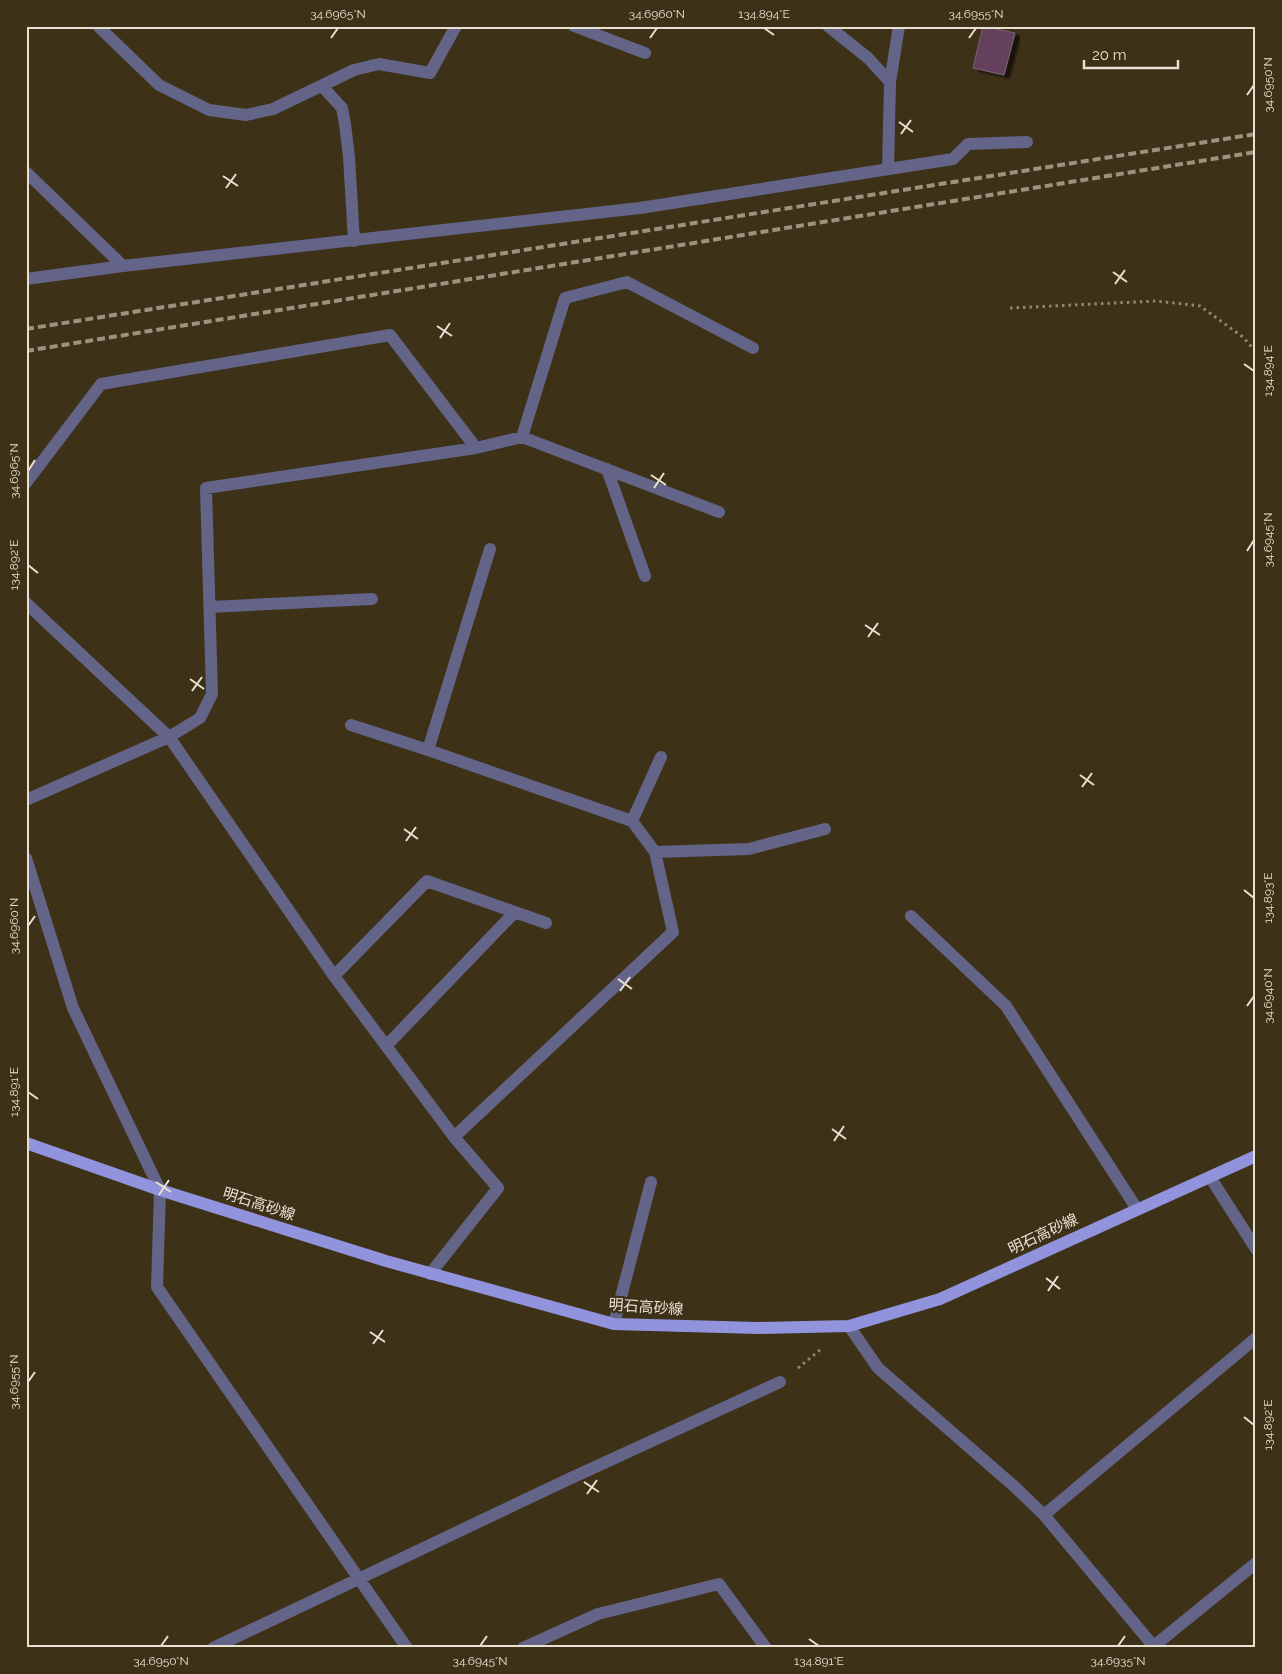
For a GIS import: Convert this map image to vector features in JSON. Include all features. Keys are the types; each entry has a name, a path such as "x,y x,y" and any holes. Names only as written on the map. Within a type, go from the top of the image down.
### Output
{"main road":[{"name":"明石高砂線","path":"26,1143 160,1190 430,1274 614,1324 758,1328 849,1326 940,1299 1256,1156"}],"street":[{"path":"98,26 159,85 209,110 246,115 273,109 354,70 379,64 430,73 456,26"},
{"path":"574,26 645,53"},
{"path":"828,26 868,58 890,82"},
{"path":"888,169 890,82 900,26"},
{"path":"322,86 342,108 349,157 354,241"},
{"path":"26,279 123,266 640,208 953,159 968,144 1027,142"},
{"path":"26,172 123,266"},
{"path":"522,437 565,298 627,282 754,348"},
{"path":"26,483 101,384 390,335 476,448"},
{"path":"26,800 169,737 200,718 212,694 206,488 476,448 522,437 719,512"},
{"path":"607,469 645,576"},
{"path":"428,750 490,549"},
{"path":"210,607 372,599"},
{"path":"26,603 169,737 334,976 454,1137 498,1188 430,1274"},
{"path":"351,725 632,821 655,852 673,932 454,1137"},
{"path":"632,821 662,757"},
{"path":"655,852 749,849 825,829"},
{"path":"26,858 73,1008 160,1190 157,1288 407,1648"},
{"path":"334,976 428,881 546,923"},
{"path":"386,1046 514,912"},
{"path":"911,916 1006,1006 1137,1209"},
{"path":"1210,1177 1256,1249"},
{"path":"614,1324 651,1182"},
{"path":"849,1326 878,1368 1015,1487 1044,1515 1155,1647 1256,1563"},
{"path":"1044,1515 1256,1338"},
{"path":"213,1648 569,1479 780,1382"},
{"path":"523,1648 598,1614 719,1584 766,1648"}],"path":[{"path":"1010,308 1156,300 1200,306 1243,337 1256,352"},
{"path":"780,1382 849,1326"}],"building":[{"path":"983,26 1015,33 1004,75 973,68"}],"railway":[{"path":"26,329 1256,134"},
{"path":"26,351 1256,152"}]}
